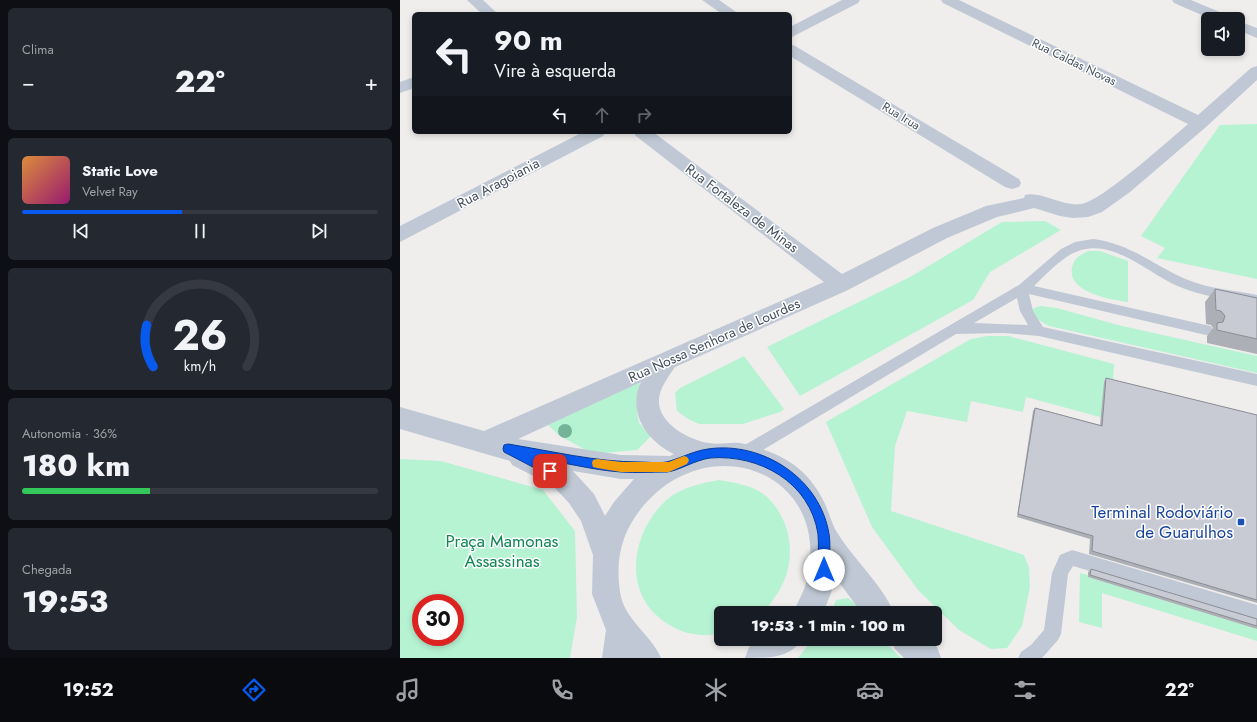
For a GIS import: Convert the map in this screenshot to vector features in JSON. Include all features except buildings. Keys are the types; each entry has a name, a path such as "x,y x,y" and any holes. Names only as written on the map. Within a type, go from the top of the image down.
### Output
{"street":[{"path":"474,0 489,12"},
{"path":"709,0 729,12"},
{"path":"792,32 853,0"},
{"name":"Rua Caldas Novas","path":"948,0 1200,123"},
{"path":"1179,0 1207,12"},
{"path":"1245,28 1257,33"},
{"name":"Rua Irua","path":"792,50 1006,186"},
{"path":"1006,186 1000,194 1005,201 1015,205 1029,202 1059,210 1078,212 1094,208 1121,189 1200,123 1257,71"},
{"path":"400,88 412,83"},
{"name":"Rua Aragoiania","path":"400,235 593,134"},
{"name":"Rua Fortaleza de Minas","path":"645,134 841,284"},
{"name":"Rua Nossa Senhora de Lourdes","path":"940,233 1006,186"},
{"name":"Rua Nossa Senhora de Lourdes","path":"497,445 667,360 841,284 940,233 993,211 1029,202"},
{"path":"667,360 653,382 646,399 649,415 662,431 680,444 708,454"},
{"path":"400,418 497,445 621,467 669,467"},
{"path":"497,445 561,478 577,492 590,511 606,554"},
{"path":"646,658 621,630 606,593 606,554 618,518 640,488 669,467 688,458 708,454 743,454 771,463 795,480 813,505 823,534 848,572 875,606"},
{"path":"811,606 824,570 823,534"},
{"path":"617,658 621,630"},
{"path":"760,658 777,646"},
{"path":"913,646 926,658"}],"lane":[{"path":"743,454 1024,288 1066,251 1088,242 1097,242 1129,253 1174,279 1191,286 1257,300"},
{"path":"1024,288 1206,330"},
{"path":"1024,288 1022,300 1026,311 1040,331"},
{"path":"956,329 1004,328 1040,331 1257,380"},
{"path":"1027,658 1037,651 1052,634 1060,573 1066,561 1072,558 1257,613"}],"green space":[{"path":"1257,124 1257,279 1157,258 1165,248 1141,236 1220,125"},
{"path":"1045,221 1061,230 990,272 973,300 800,396 767,347 910,277 1002,222"},
{"path":"1088,251 1100,251 1128,261 1128,302 1101,297 1083,289 1076,283 1072,276 1074,262 1078,257"},
{"path":"1040,306 1057,308 1118,325 1257,356 1257,373 1049,326 1040,321 1031,311 1032,309"},
{"path":"987,336 1008,336 1114,364 1111,420 1026,397 1023,412 971,401 967,422 907,411 895,446 891,511 1024,555 1029,568 1030,587 1022,626 1007,648 991,649 959,630 942,613 942,606 934,606 918,590 872,527 826,422 971,339"},
{"path":"744,356 784,409 780,412 743,424 699,424 688,419 677,411 675,393 680,388"},
{"path":"640,382 637,412 639,423 651,436 637,450 593,454 560,436 548,425"},
{"name":"Praça Mamonas Assassinas","path":"400,459 441,461 543,490 575,531 577,617 570,658 400,658"},
{"path":"719,480 737,483 761,492 775,506 782,518 790,544 790,558 787,571 782,585 768,606 714,606 714,634 711,635 694,634 679,630 658,617 648,606 641,592 637,577 636,562 644,531 661,505 673,495 684,489"},
{"path":"1080,573 1088,575 1088,577 1257,629 1257,641 1102,593 1102,628 1079,622"},
{"path":"848,598 858,606 834,606 836,600"},
{"path":"807,646 889,646 901,658 798,658"}],"slow traffic":[{"path":"597,463 621,467 669,467 684,460"}],"place":[{"name":"Terminal Rodoviário de Guarulhos","path":"1241,522"}],"route":[{"path":"550,471 508,449 621,467 669,467 688,458 708,454 726,453 743,454 771,463 795,480 813,505 823,534 824,570"}]}
